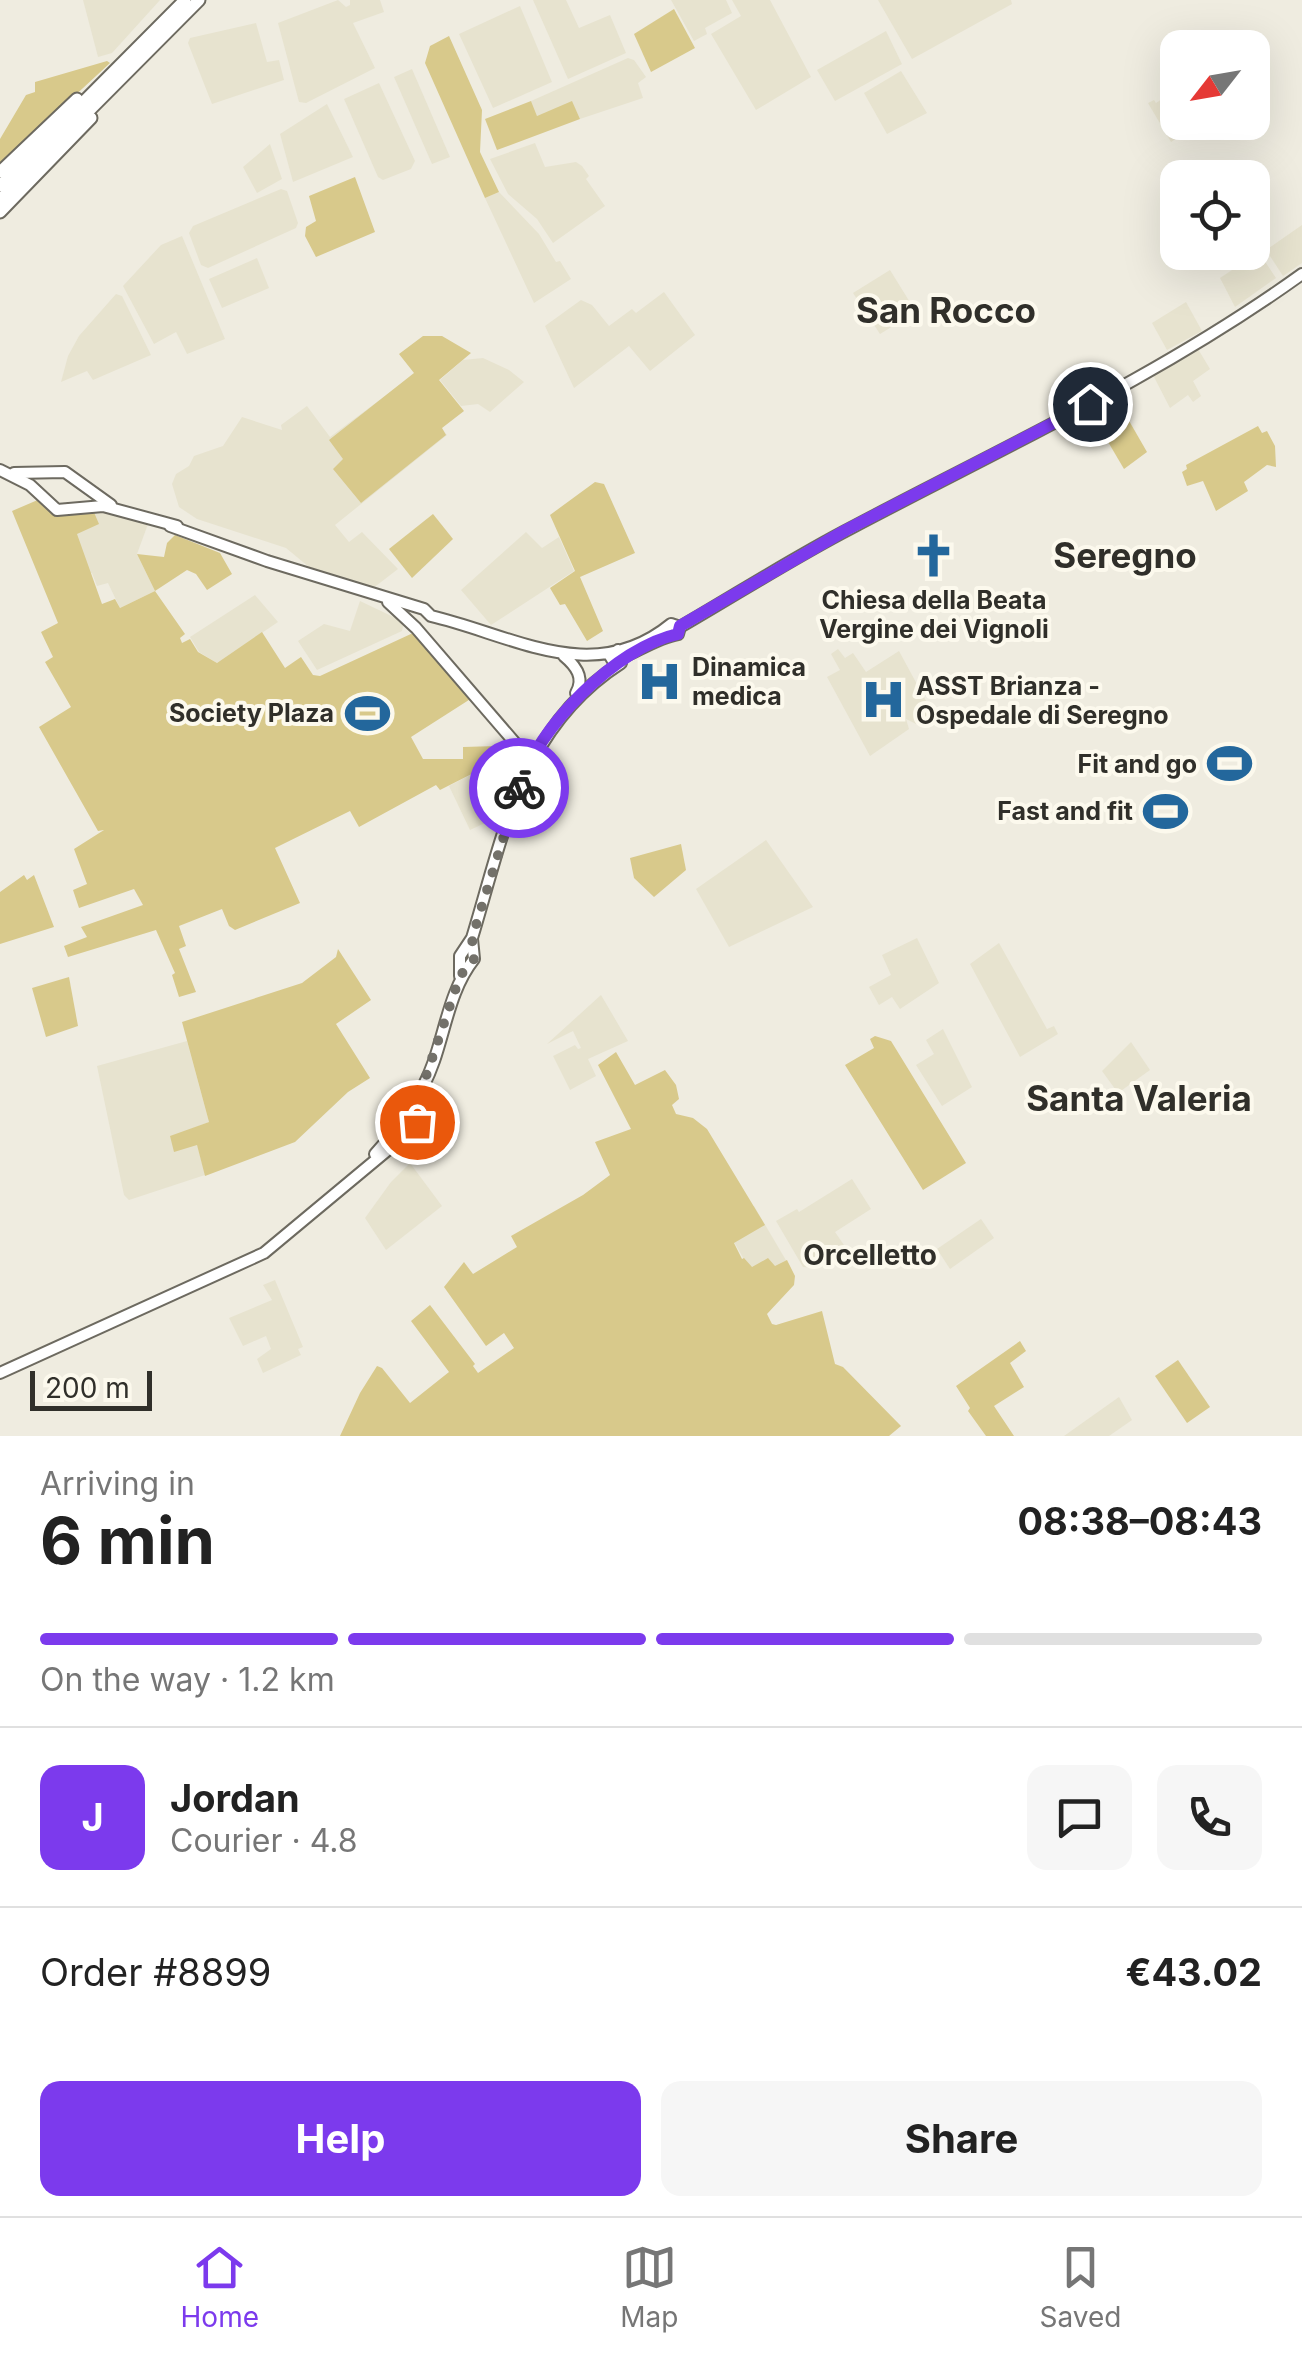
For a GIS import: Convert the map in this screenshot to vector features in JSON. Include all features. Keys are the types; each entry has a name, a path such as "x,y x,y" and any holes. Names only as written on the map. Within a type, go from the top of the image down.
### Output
{"highway":[{"path":"0,200 185,0"},
{"path":"0,186 199,0"},
{"path":"0,172 68,105 121,72"},
{"path":"0,212 82,130 121,72"}],"main road":[{"path":"638,653 614,662 610,656 672,624 680,626 846,530 1028,439 1214,334 1298,276"},
{"path":"4,471 30,486 56,510 94,506 121,510 426,610 431,616 563,655 618,650"},
{"path":"4,471 72,474 95,496 121,510"},
{"path":"44,499 44,484 58,472"},
{"path":"70,508 81,494 77,479"},
{"path":"379,596 414,627 519,748 527,754 536,750"},
{"path":"414,627 411,616 418,609"},
{"path":"414,627 428,627 431,616"},
{"path":"558,718 590,684 666,637 678,634 680,626"},
{"path":"315,1210 364,1166 416,1105 467,958 521,780 536,750 578,690 576,668 563,655"},
{"path":"519,748 521,780"},
{"path":"0,1374 264,1253 421,1122 426,1114 416,1105"}],"shaded area":[{"path":"83,0 160,0 112,53 98,57"},
{"path":"338,0 346,7 350,0 380,0 384,12 353,23 375,68 306,103 299,102 278,23"},
{"path":"533,0 566,0 579,28 610,15 626,53 568,79"},
{"path":"671,0 726,0 732,13 705,28 707,34 694,41"},
{"path":"732,0 770,0 811,77 756,110 711,34 741,16"},
{"path":"878,0 1011,0 1012,4 912,59"},
{"path":"520,6 552,82 493,108 459,34"},
{"path":"674,9 695,48 651,72 634,34"},
{"path":"256,23 267,62 279,60 284,80 212,104 188,43 190,38"},
{"path":"886,31 902,64 835,101 817,70"},
{"path":"449,36 482,110 480,152 499,192 485,198 425,63 430,46"},
{"path":"628,58 646,77 638,83 643,98 580,119 572,102 537,116 531,101"},
{"path":"110,63 0,165 0,139 26,95 35,92 35,82"},
{"path":"412,69 450,157 432,164 394,77"},
{"path":"901,71 927,113 887,134 864,93"},
{"path":"379,83 415,161 411,169 383,180 378,177 344,99"},
{"path":"1160,100 1160,123 1148,103"},
{"path":"531,101 537,116 572,101 580,119 497,150 485,119"},
{"path":"327,104 353,157 293,182 280,134"},
{"path":"535,143 545,167 576,162 582,166 589,176 586,179 605,206 553,243 537,219 508,194 490,159"},
{"path":"270,144 282,179 257,193 243,167"},
{"path":"355,177 375,232 316,257 305,236 306,227 316,221 309,196"},
{"path":"281,189 287,191 298,223 296,228 208,268 201,265 189,233 193,226"},
{"path":"499,192 539,234 571,279 534,303 485,198"},
{"path":"1302,225 1302,263 1283,276 1270,256 1270,247"},
{"path":"182,236 225,339 187,354 176,332 154,344 123,286 161,245"},
{"path":"257,258 269,288 222,308 209,279"},
{"path":"1270,269 1276,278 1235,307 1220,278 1232,270"},
{"path":"890,270 916,312 880,334 853,293"},
{"path":"664,292 695,335 650,371 629,346 574,388 545,326 581,300 592,305 609,326 632,309 636,313"},
{"path":"116,294 122,296 151,355 93,380 87,371 61,382 79,336"},
{"path":"1186,302 1202,331 1167,350 1152,323"},
{"path":"423,336 442,336 471,353 439,380 464,411 442,428 446,435 361,503 333,469 343,459 329,440 414,373 399,354"},
{"path":"1198,349 1210,369 1193,381 1201,396 1193,402 1188,395 1170,408 1153,375"},
{"path":"483,358 524,382 490,412 478,404 461,406 440,380 463,360"},
{"path":"405,381 447,435 335,525 349,542 362,532 398,569 372,589 309,567 286,548 197,519 179,507 172,484 176,474 189,466 194,456 223,446 242,417 282,430 281,425 307,406 330,437"},
{"path":"1128,419 1147,452 1124,469 1104,435"},
{"path":"1258,426 1262,433 1267,431 1275,446 1276,467 1267,465 1244,482 1248,491 1216,511 1203,481 1187,486 1182,472 1186,465"},
{"path":"595,482 604,484 635,553 580,577 603,631 587,641 565,604 560,605 550,588 575,571 550,515"},
{"path":"40,499 50,509 93,510 99,524 77,534 102,604 115,599 120,608 155,591 185,634 180,638 182,643 190,639 198,652 217,663 262,632 285,668 301,657 313,675 320,676 413,633 472,698 411,737 423,759 463,759 463,747 497,746 510,740 515,752 440,790 436,785 359,827 350,811 275,848 300,903 235,930 222,909 179,926 186,946 179,949 196,992 179,997 172,975 175,973 156,930 68,957 64,946 87,937 81,927 143,905 134,889 79,908 73,890 87,884 74,849 104,830 98,831 39,727 71,707 45,662 53,657 41,632 58,623 12,511"},
{"path":"107,510 148,524 137,554 155,591 120,608 108,583 97,586 92,573 76,572 63,516"},
{"path":"433,514 453,539 412,578 389,549"},
{"path":"526,532 542,548 559,537 574,571 491,625 461,590"},
{"path":"175,535 220,553 232,574 207,590 196,574 187,570 155,591 137,554 164,557 167,543"},
{"path":"255,595 278,622 217,663 199,652 190,637"},
{"path":"360,601 404,622 402,631 317,670 298,641 324,624 350,631"},
{"name":"ASST Brianza - Ospedale di Seregno","path":"838,649 845,658 853,653 866,672 899,651 932,712 916,724 906,719 909,729 870,756 827,677 840,670 831,654"},
{"path":"478,771 491,797 506,801 502,815 470,830 449,786"},
{"path":"766,840 813,907 729,947 696,889"},
{"path":"681,844 686,870 654,897 634,878 630,858"},
{"path":"24,875 27,880 34,875 54,927 0,944 0,892"},
{"path":"917,938 939,983 900,1009 892,997 879,1005 869,987 891,975 882,955"},
{"path":"999,943 1047,1029 1054,1026 1058,1034 1020,1057 970,964"},
{"path":"338,949 371,1000 336,1024 370,1078 348,1092 295,1142 205,1176 197,1145 174,1152 170,1136 209,1122 182,1022 302,983 336,957"},
{"path":"69,977 78,1026 46,1037 32,988"},
{"path":"601,995 628,1041 588,1059 596,1076 570,1090 553,1056 575,1045 581,1048 573,1031 547,1044"},
{"path":"943,1029 972,1087 942,1106 916,1065 934,1054 926,1040"},
{"path":"875,1036 891,1041 966,1163 923,1190 845,1065 874,1048 870,1039"},
{"path":"187,1041 209,1122 170,1137 197,1144 205,1175 129,1200 124,1195 97,1066"},
{"path":"1131,1042 1150,1070 1118,1093 1102,1071"},
{"path":"616,1052 635,1085 665,1070 676,1085 679,1099 672,1105 676,1114 693,1118 707,1129 765,1225 734,1243 742,1259 752,1267 768,1258 775,1266 787,1260 795,1276 794,1285 767,1314 772,1324 822,1311 835,1364 843,1367 901,1426 889,1436 340,1436 377,1366 410,1403 449,1372 411,1321 430,1305 478,1373 514,1348 504,1333 486,1346 444,1287 464,1262 473,1274 517,1247 511,1236 610,1175 595,1142 631,1129 598,1065"},
{"path":"410,1163 442,1206 386,1250 365,1218"},
{"path":"852,1179 871,1209 835,1232 846,1248 817,1268 803,1267 776,1221 797,1209 799,1212"},
{"path":"754,1206 787,1262 754,1277 734,1242"},
{"path":"981,1219 994,1238 950,1269 937,1249"},
{"path":"275,1280 303,1347 298,1349 301,1355 263,1373 257,1359 271,1349 266,1336 243,1346 229,1318 272,1300 263,1285"},
{"path":"1020,1341 1026,1351 1010,1363 1024,1387 994,1406 1014,1436 986,1436 956,1386"},
{"path":"1178,1360 1210,1407 1187,1423 1155,1376"},
{"path":"1119,1397 1132,1420 1109,1436 1064,1436"}],"way so far":[{"path":"417,1122 426,1116 420,1096 460,976 474,959 472,938 519,788"}],"place":[{"name":"Chiesa della Beata Vergine dei Vignoli","path":"934,556"},
{"name":"Dinamica medica","path":"659,681"},
{"name":"ASST Brianza - Ospedale di Seregno","path":"883,700"},
{"name":"Society Plaza","path":"367,713"},
{"name":"Fit and go","path":"1230,764"},
{"name":"Fast and fit","path":"1166,811"}],"district":[{"name":"San Rocco","path":"946,310"},
{"name":"Seregno","path":"1125,555"},
{"name":"Santa Valeria","path":"1139,1098"},
{"name":"Orcelletto","path":"870,1255"}],"route":[{"path":"519,788 536,750 558,718 583,690 605,674 661,639 678,634 680,626 846,530 1090,404"}]}
